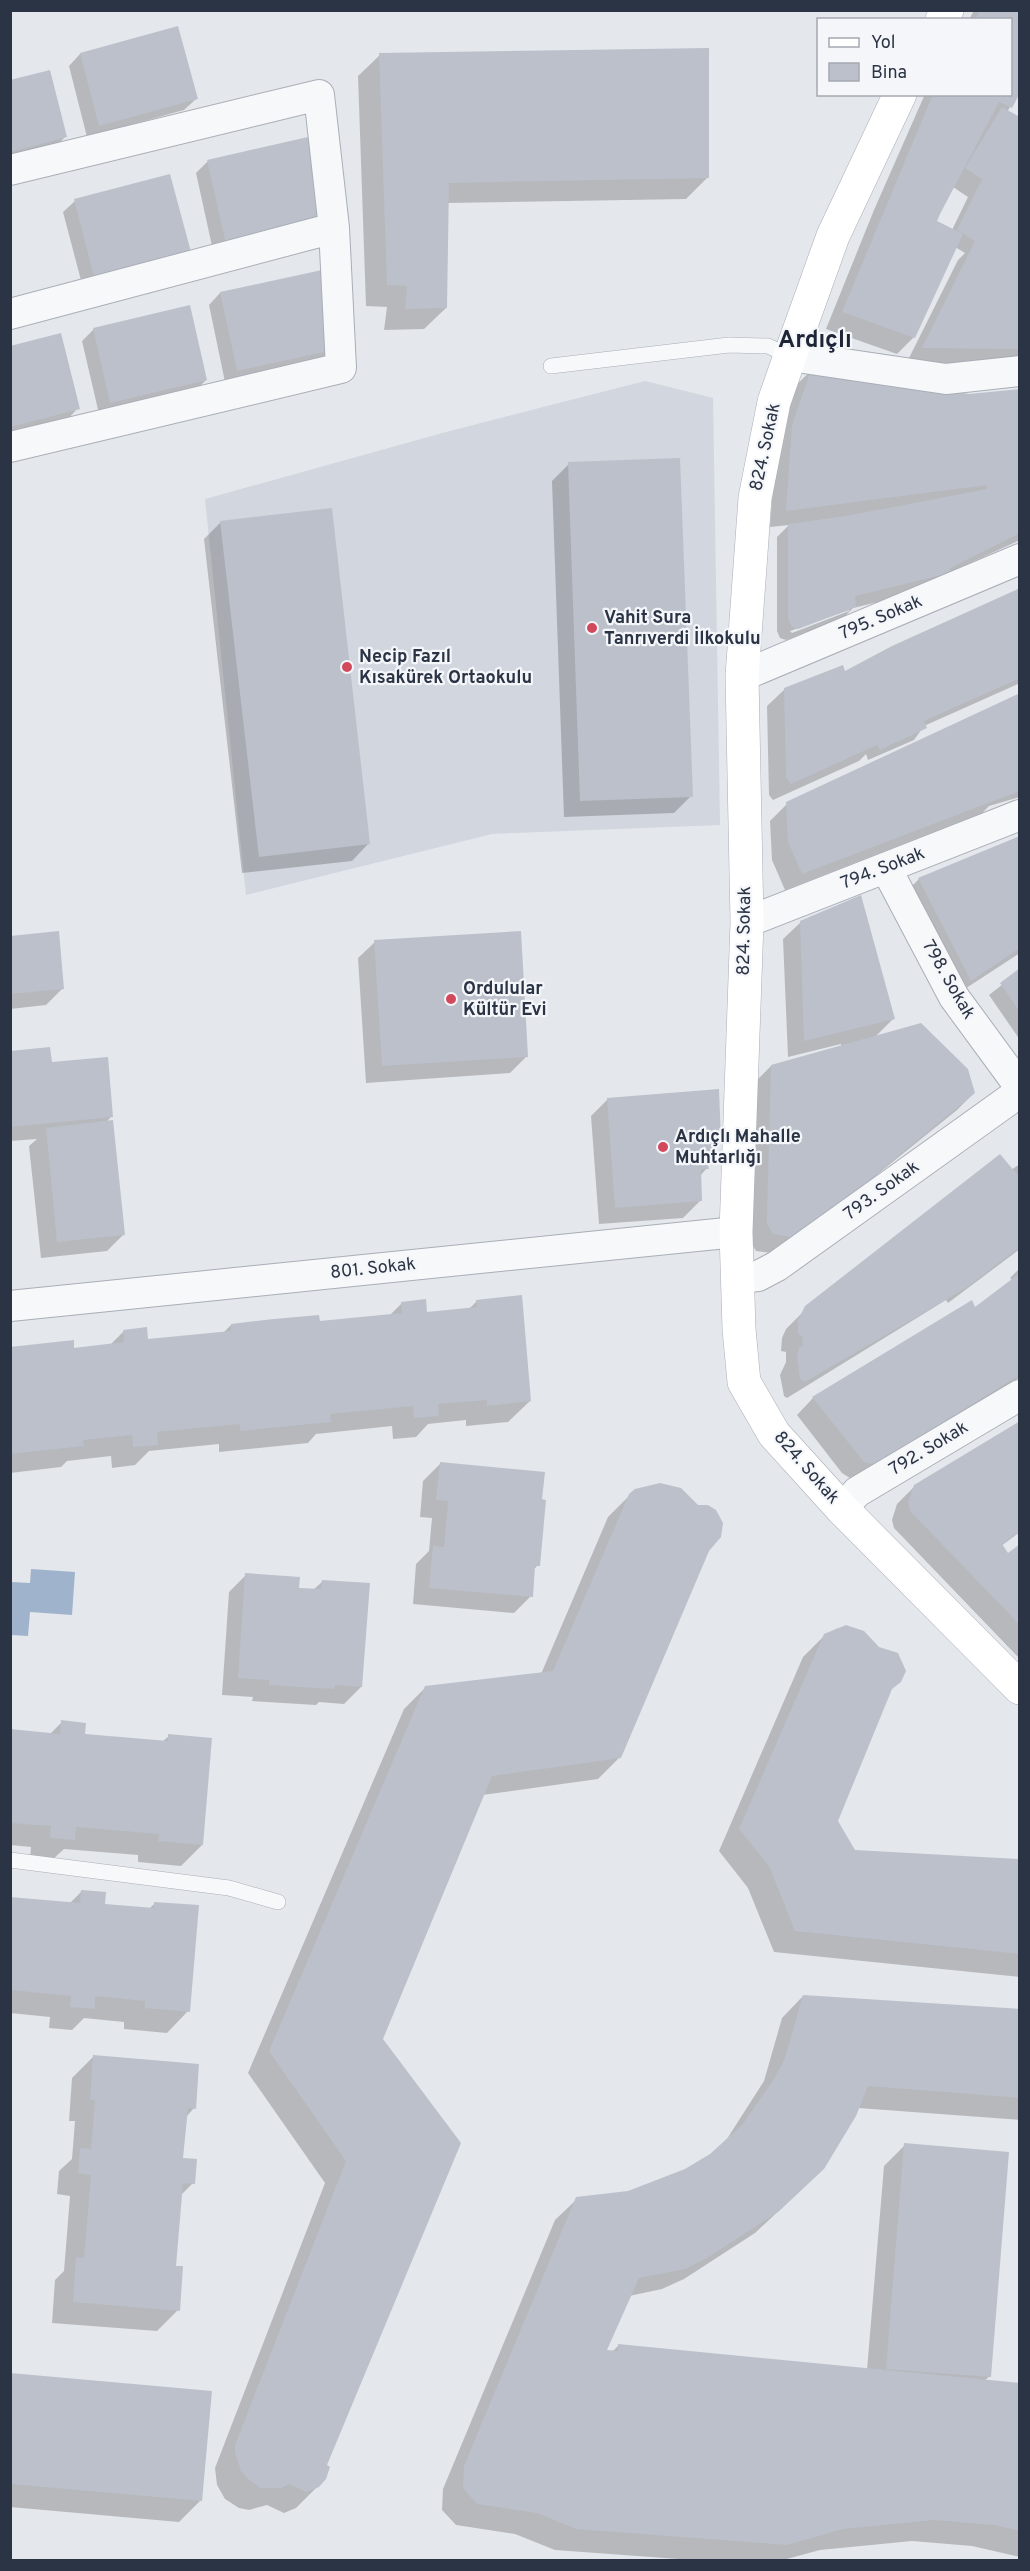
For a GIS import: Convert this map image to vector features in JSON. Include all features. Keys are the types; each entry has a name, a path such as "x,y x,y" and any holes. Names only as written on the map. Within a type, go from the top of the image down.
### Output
{"street":[{"path":"10,170 319,95 334,228 341,368 10,447"},
{"name":"824. Sokak","path":"899,96 833,236 774,402 755,498 742,676 747,922 736,1232 739,1329 744,1382 774,1434 842,1509 1020,1688"},
{"path":"10,314 334,228"},
{"path":"790,356 946,380 1020,370"},
{"name":"795. Sokak","path":"742,676 1020,559"},
{"name":"794. Sokak","path":"747,922 1020,815"},
{"name":"798. Sokak","path":"886,868 954,997 1020,1087"},
{"name":"793. Sokak","path":"739,1278 758,1276 777,1266 1020,1092"},
{"name":"801. Sokak","path":"10,1305 736,1232"},
{"name":"792. Sokak","path":"842,1509 857,1492 1020,1395"}],"lane":[{"path":"551,366 729,345 768,346 790,356"},
{"path":"10,1860 229,1888 278,1902"}],"shaded area":[{"path":"645,381 713,398 720,825 492,834 246,895 205,499 446,432"}],"water":[{"path":"31,1569 75,1572 72,1615 30,1612 28,1636 11,1635 11,1582 30,1583"}],"building":[{"path":"980,10 1020,10 1020,93 1012,108 999,102 937,221 963,234 915,338 842,312 932,96 1012,96 1012,18 976,18"},
{"path":"178,26 198,99 99,126 80,53"},
{"path":"709,48 709,178 449,183 447,308 405,309 407,286 387,285 379,53"},
{"path":"50,70 67,137 10,152 10,80"},
{"path":"1002,107 1020,117 1020,349 922,348 975,241 957,230 982,179 965,168"},
{"path":"308,137 327,221 226,244 207,160"},
{"path":"170,174 191,252 94,277 74,199"},
{"path":"322,270 338,349 237,371 220,292"},
{"path":"190,305 207,380 110,403 93,328"},
{"path":"61,333 80,409 10,427 10,346"},
{"path":"812,367 969,394 1020,389 1020,533 950,568 950,573 855,596 856,607 798,629 792,627 788,619 788,524 846,516 987,489 987,485 786,511 792,425"},
{"path":"680,458 693,797 580,801 568,462"},
{"path":"332,508 370,844 259,857 220,521"},
{"path":"1020,588 1020,678 924,721 927,728 880,750 877,745 791,784 786,778 784,688 843,665 845,671 892,646"},
{"path":"1020,693 1020,791 802,874 788,842 786,802"},
{"path":"1020,836 1020,948 971,981 918,878"},
{"path":"861,895 895,1019 804,1041 800,921"},
{"path":"59,931 64,989 10,994 10,936"},
{"name":"Ordulular Kültür Evi","path":"521,931 528,1057 382,1066 374,940"},
{"path":"1020,968 1020,1012 1000,983"},
{"path":"921,1023 968,1069 975,1093 870,1179 871,1181 791,1237 773,1234 767,1224 771,1065"},
{"path":"50,1047 52,1062 108,1057 113,1117 10,1127 10,1051"},
{"name":"Ardıçlı Mahalle Muhtarlığı","path":"719,1089 721,1142 714,1142 714,1152 705,1154 709,1169 701,1169 702,1201 615,1208 607,1098"},
{"path":"113,1120 125,1235 57,1242 46,1128"},
{"path":"1000,1154 1020,1178 1020,1247 966,1288 805,1382 800,1379 797,1357 799,1348 803,1346 802,1336 798,1334 798,1320 805,1306"},
{"path":"1020,1273 1020,1375 878,1462 870,1464 864,1462 812,1397 972,1300 975,1307"},
{"path":"522,1295 531,1401 487,1406 487,1400 438,1404 439,1416 414,1418 413,1406 330,1414 331,1422 240,1431 240,1424 157,1432 158,1445 133,1447 132,1435 83,1440 84,1446 10,1454 10,1347 74,1340 74,1348 124,1342 123,1330 147,1327 148,1339 231,1331 231,1324 274,1319 319,1315 320,1321 402,1313 401,1302 426,1299 427,1312 477,1307 476,1300"},
{"path":"1020,1421 1020,1531 1002,1544 1008,1553 1020,1544 1020,1625 910,1511 908,1502 914,1485"},
{"path":"440,1462 545,1472 542,1499 546,1500 540,1566 535,1566 533,1597 429,1588 433,1546 444,1547 448,1501 436,1500"},
{"path":"660,1483 681,1488 698,1505 708,1505 716,1510 723,1523 721,1537 709,1551 621,1758 492,1776 383,2039 461,2143 327,2465 330,2467 326,2479 319,2487 306,2492 289,2484 281,2488 260,2488 241,2471 235,2445 346,2161 269,2051 425,1686 553,1671 629,1494 635,1489"},
{"path":"245,1573 300,1577 299,1588 321,1589 322,1580 370,1583 362,1687 335,1685 334,1689 269,1685 269,1680 238,1678"},
{"path":"846,1625 864,1631 879,1647 898,1653 906,1671 901,1682 892,1689 838,1821 855,1850 1020,1859 1020,1954 795,1931 769,1866 739,1829 824,1634"},
{"path":"61,1720 86,1723 85,1734 168,1741 168,1734 212,1738 203,1845 158,1841 159,1834 76,1827 75,1840 50,1838 51,1826 10,1823 10,1729 60,1734"},
{"path":"81,1890 106,1892 105,1904 154,1908 154,1902 199,1905 190,2012 145,2008 145,2001 95,1996 95,2009 70,2007 71,1996 10,1990 10,1897 80,1903"},
{"path":"803,1995 1020,2009 1020,2098 868,2086 856,2116 824,2169 778,2212 707,2258 685,2269 639,2278 607,2350 618,2351 618,2344 1020,2383 1020,2531 994,2525 934,2520 843,2529 787,2545 576,2529 537,2513 477,2504 463,2488 464,2466 576,2197 628,2191 685,2169 710,2154 742,2125 774,2079 785,2058"},
{"path":"93,2055 199,2064 196,2109 188,2108 183,2158 197,2159 195,2184 183,2183 176,2266 183,2266 180,2311 73,2302 76,2257 84,2258 91,2175 78,2173 80,2148 91,2149 95,2100 90,2100"},
{"path":"904,2143 1009,2152 991,2377 886,2369"},
{"path":"10,2373 212,2391 202,2501 10,2484"}],"place":[{"name":"Vahit Sura Tanrıverdi İlkokulu","path":"592,628"},
{"name":"Necip Fazıl Kısakürek Ortaokulu","path":"347,667"},
{"name":"Ordulular Kültür Evi","path":"451,999"},
{"name":"Ardıçlı Mahalle Muhtarlığı","path":"663,1147"}],"district":[{"name":"Ardıçlı","path":"815,341"}]}
